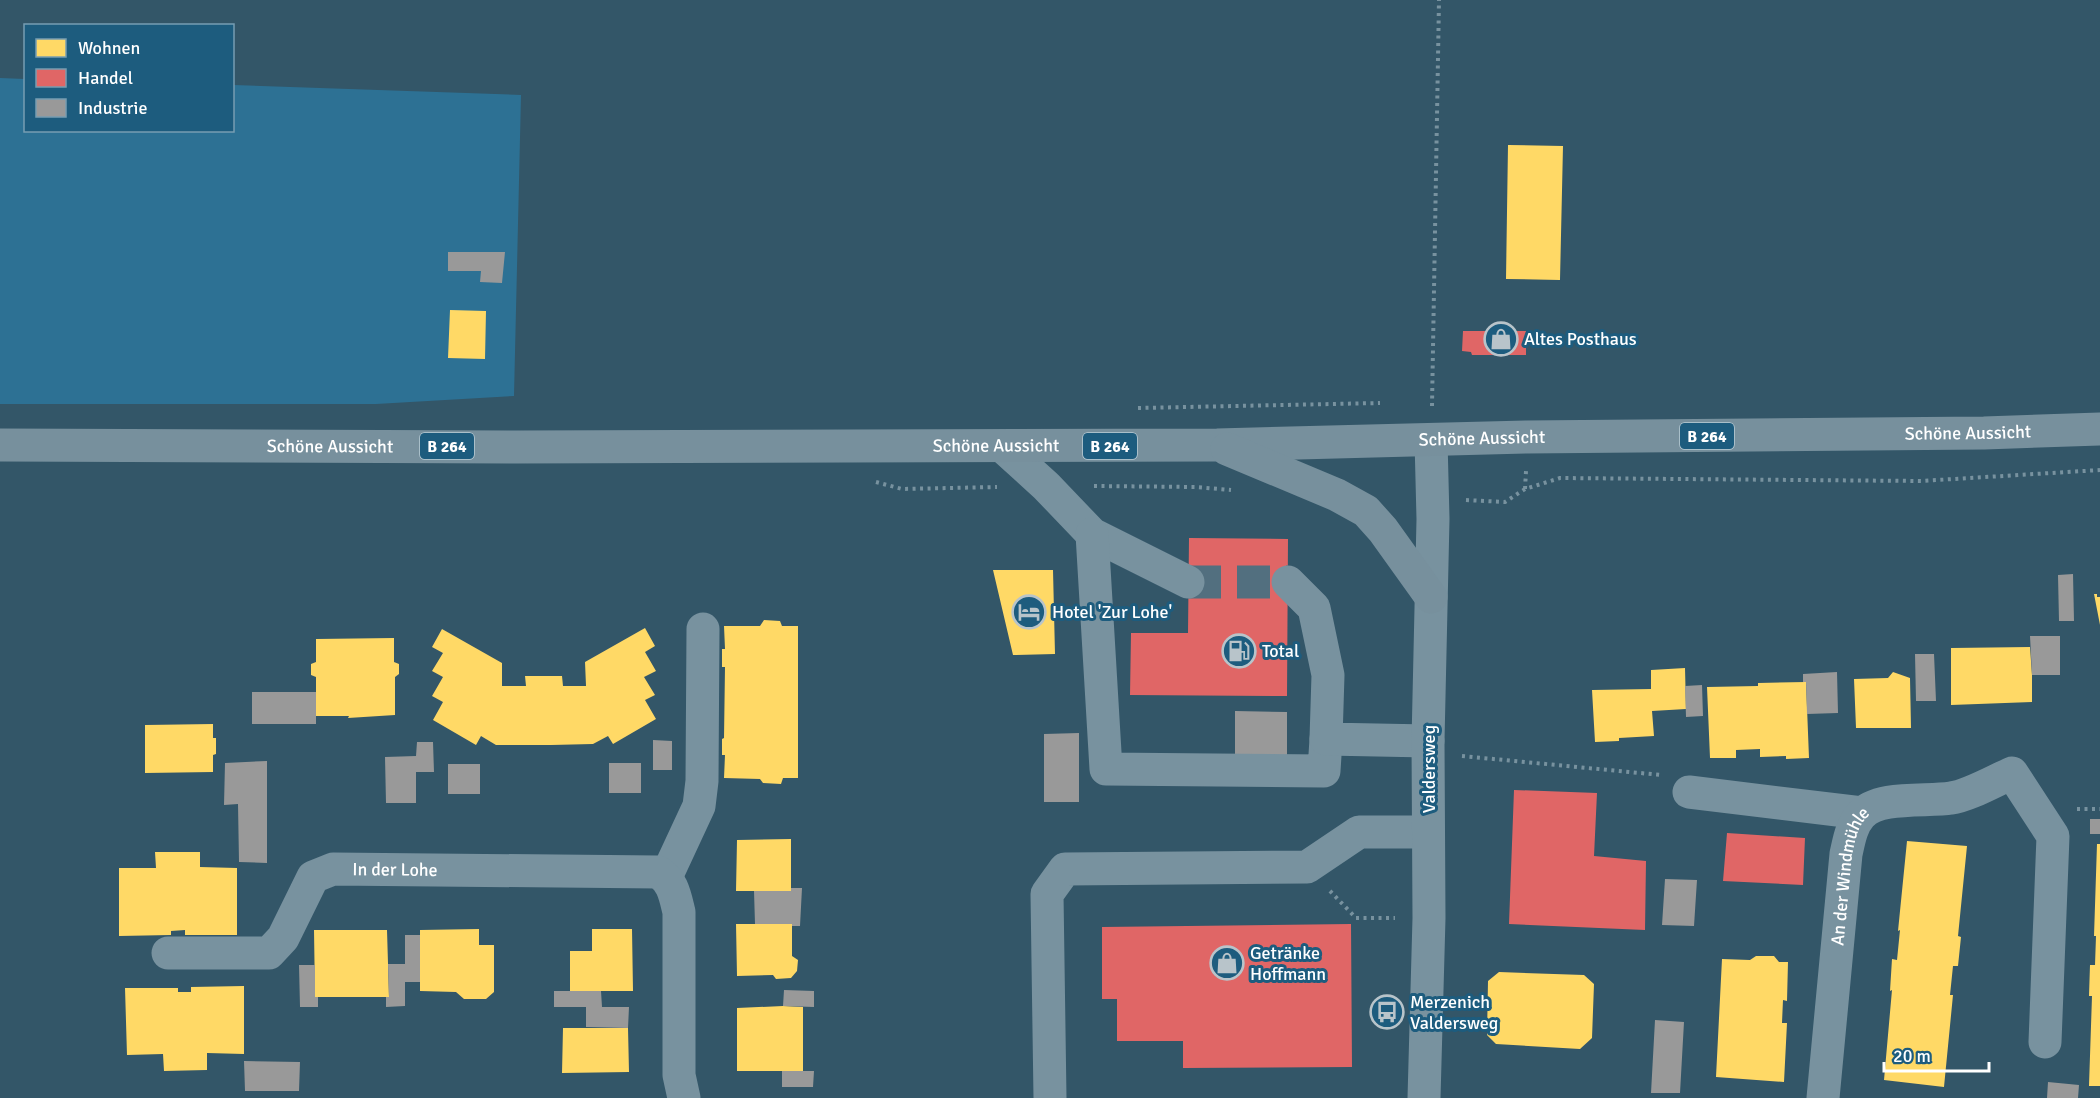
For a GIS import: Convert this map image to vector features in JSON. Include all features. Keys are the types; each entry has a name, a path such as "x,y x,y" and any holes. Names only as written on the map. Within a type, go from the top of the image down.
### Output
{"main road":[{"name":"Schöne Aussicht","path":"0,446 1217,445 1526,437 1984,433 2100,429"},
{"path":"1217,445 1337,495 1366,511 1383,530 1431,597"}],"street":[{"name":"Valdersweg","path":"1424,1098 1430,918 1428,832 1433,519 1431,440"},
{"path":"1002,446 1046,486 1092,534 1188,582"},
{"path":"1092,534 1106,769 1324,771 1328,675 1314,608 1288,582"},
{"path":"684,1098 679,1075 679,912 673,888 666,877 699,806 702,781 703,629"},
{"path":"1326,739 1429,747"},
{"name":"An der Windmühle","path":"1823,1098 1846,854 1850,836 1862,813 1872,807 1898,801 1953,798 2012,773 2053,836 2045,1042"},
{"path":"1689,792 1862,813"},
{"path":"1050,1098 1047,894 1065,869 1306,867 1359,832 1428,832"},
{"name":"In der Lohe","path":"168,953 269,953 283,938 314,877 333,869 640,870 658,872 666,877"}],"path":[{"path":"1431,440 1439,0"},
{"path":"1526,489 1560,478 1921,482 2100,470"},
{"path":"869,481 902,489 1046,486 1195,487 1242,491"},
{"path":"1429,747 1670,776 1689,792"},
{"path":"1306,867 1356,918 1430,918"}],"shaded area":[{"path":"0,78 24,79 24,132 234,132 234,85 521,95 514,396 376,404 0,404"}],"building: Wohnen":[{"path":"1508,145 1563,146 1560,280 1506,279"},
{"path":"450,310 486,311 485,359 448,358"},
{"name":"Hotel 'Zur Lohe'","path":"993,570 1053,570 1055,654 1013,655"},
{"path":"2094,594 2100,597 2100,625"},
{"path":"764,620 780,621 782,626 798,626 798,778 783,778 781,784 763,783 760,779 724,778 725,755 722,755 722,739 724,738 725,667 722,667 722,649 725,649 724,626 760,626"},
{"path":"645,628 655,646 645,652 656,671 644,677 655,695 645,700 656,719 613,744 608,736 593,744 496,745 481,736 476,745 433,720 443,702 432,696 443,677 432,671 443,653 432,647 442,629 502,663 502,686 526,686 525,676 562,676 563,686 586,686 585,662"},
{"path":"394,638 394,662 399,664 399,674 395,677 395,715 348,718 349,716 316,716 316,677 311,675 311,664 316,662 316,639"},
{"path":"2030,647 2032,702 1951,705 1951,648"},
{"path":"1685,668 1686,709 1652,711 1654,736 1595,742 1592,690 1651,689 1651,670"},
{"path":"1893,672 1910,678 1911,728 1856,728 1854,679 1888,678"},
{"path":"1806,682 1809,758 1760,757 1760,749 1736,750 1736,758 1710,758 1707,687"},
{"path":"213,724 216,754 213,755 213,772 145,773 145,725"},
{"path":"791,839 791,891 736,891 737,840"},
{"path":"1907,841 1967,846 1958,936 1961,937 1958,966 1953,966 1950,995 1953,995 1944,1087 1884,1080 1892,990 1890,991 1892,959 1897,960"},
{"path":"2097,844 2100,844 2100,1086 2089,1086 2092,996 2089,996 2090,965 2095,965"},
{"path":"155,852 200,852 200,867 237,868 237,935 185,935 185,930 171,931 171,935 119,936 119,868 156,868"},
{"path":"736,924 792,924 792,956 798,960 797,971 791,978 776,979 773,975 737,976"},
{"path":"479,929 479,945 494,945 494,992 486,999 464,999 456,992 420,991 420,930"},
{"path":"592,929 632,929 633,991 570,991 570,951 592,951"},
{"path":"314,930 387,930 389,997 315,997"},
{"path":"1756,956 1774,956 1779,962 1788,962 1787,1001 1783,1000 1782,1023 1787,1023 1784,1082 1716,1077 1722,959 1750,960"},
{"path":"1499,972 1584,975 1594,984 1592,1038 1580,1049 1496,1044 1487,1035 1488,981"},
{"path":"244,986 244,1054 207,1053 207,1070 164,1071 163,1054 127,1055 125,988 178,988 178,992 191,992 191,987"},
{"path":"803,1007 803,1071 737,1071 737,1008"},
{"path":"563,1028 628,1028 629,1072 562,1073"}],"building: Handel":[{"path":"1463,331 1526,331 1526,355 1472,355 1471,352 1462,351"},
{"path":"1189,538 1288,539 1287,696 1130,695 1131,633 1188,633"},
{"path":"1514,790 1597,793 1594,856 1646,861 1645,930 1509,924"},
{"path":"1727,833 1805,838 1803,885 1723,881"},
{"name":"Getränke Hoffmann","path":"1351,924 1352,1067 1183,1068 1183,1041 1117,1041 1117,999 1102,999 1102,927"}],"building: Industrie":[{"path":"448,252 505,252 502,283 480,282 481,271 448,271"},
{"path":"2073,574 2074,621 2059,621 2058,575"},
{"path":"2030,636 2060,636 2060,675 2032,675"},
{"path":"1915,654 1934,654 1936,701 1916,701"},
{"path":"1837,672 1838,713 1807,714 1806,682 1803,682 1803,674"},
{"path":"1702,685 1703,716 1686,717 1685,686"},
{"path":"252,692 316,692 316,724 252,724"},
{"path":"1235,711 1287,712 1287,764 1235,763"},
{"path":"1079,733 1079,802 1044,802 1044,734"},
{"path":"653,740 672,741 672,770 653,770"},
{"path":"417,742 433,742 434,772 416,772 416,803 386,803 385,757 416,756"},
{"path":"267,761 267,863 239,862 238,804 224,805 225,763"},
{"path":"609,763 641,763 641,793 609,793"},
{"path":"448,764 480,764 480,794 448,794"},
{"path":"2090,819 2100,819 2100,834 2090,834"},
{"path":"1665,879 1697,880 1694,926 1662,925"},
{"path":"791,888 802,888 800,926 755,924 754,891 791,891"},
{"path":"405,935 420,935 420,982 405,982 405,1006 386,1007 386,997 389,997 388,964 405,964"},
{"path":"299,965 315,965 315,997 318,997 318,1007 300,1007"},
{"path":"784,990 814,991 814,1007 783,1006"},
{"path":"554,991 601,991 602,1007 629,1007 628,1028 586,1027 586,1007 554,1007"},
{"path":"1655,1020 1684,1022 1680,1093 1651,1093"},
{"path":"244,1061 300,1062 299,1091 245,1091"},
{"path":"782,1071 814,1071 813,1087 782,1087"},
{"path":"2048,1082 2079,1085 2078,1098 2047,1098"}],"tunnel":[{"path":"1188,582 1288,582"}],"place":[{"name":"Altes Posthaus","path":"1501,339"},
{"name":"Hotel 'Zur Lohe'","path":"1029,612"},
{"name":"Total","path":"1239,651"},
{"name":"Getränke Hoffmann","path":"1227,963"},
{"name":"Merzenich Valdersweg","path":"1387,1012"}]}
